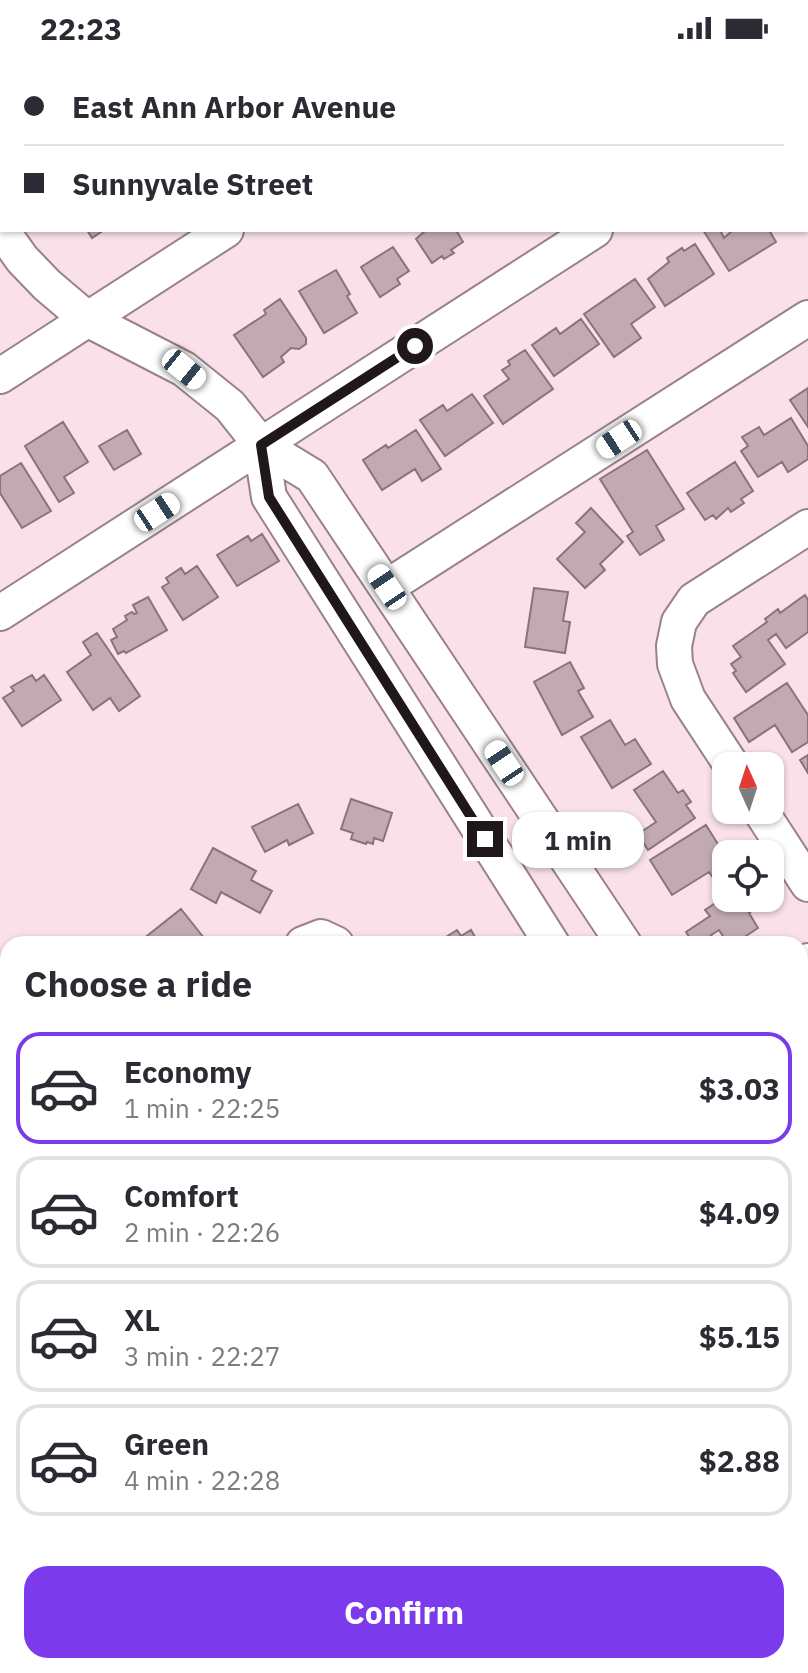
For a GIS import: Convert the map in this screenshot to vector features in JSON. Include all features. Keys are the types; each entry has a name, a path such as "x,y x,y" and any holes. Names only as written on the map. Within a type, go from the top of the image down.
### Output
{"street":[{"path":"3,232 22,259 47,285 87,319 184,369 230,406 261,445 312,476 617,936"},
{"path":"0,376 223,232"},
{"path":"0,613 592,232"},
{"path":"387,587 808,318"},
{"path":"261,445 269,497 547,936"},
{"path":"723,752 688,699 675,664 674,646 679,622 694,600 808,527"},
{"path":"769,824 808,884"}],"building":[{"path":"424,232 457,232 463,242 451,250 454,253 432,263 416,239"},
{"path":"704,232 721,232 724,238 731,232 770,232 776,242 729,271"},
{"path":"695,244 714,274 665,306 648,279 669,262 667,258"},
{"path":"393,247 409,271 397,279 400,284 380,297 361,267"},
{"path":"336,270 357,313 324,333 299,291"},
{"path":"635,279 655,307 631,324 641,338 614,357 584,314"},
{"path":"280,299 306,338 306,344 299,349 291,348 281,357 284,362 263,377 234,335 266,314 264,310"},
{"path":"581,319 599,344 554,376 532,345 556,328 560,334"},
{"path":"525,350 553,389 503,424 484,396 509,379 502,370 510,365 508,361"},
{"path":"808,388 808,427 790,400"},
{"path":"472,394 493,423 445,456 420,420 443,405 447,411"},
{"path":"791,418 808,446 808,459 788,472 782,462 758,477 741,451 748,446 742,437 759,427 764,435"},
{"path":"63,422 88,462 64,477 74,493 59,502 25,446"},
{"path":"127,430 141,454 114,470 99,446"},
{"path":"416,430 441,469 422,481 415,469 382,490 363,460"},
{"path":"647,450 684,509 656,526 664,540 640,555 627,536 633,532 600,479"},
{"path":"735,462 753,491 741,499 744,503 731,512 728,508 716,519 713,515 705,520 687,493"},
{"path":"21,463 51,511 22,528 0,493 0,476"},
{"path":"591,508 623,542 600,564 605,570 585,588 557,559 585,532 576,523"},
{"path":"262,534 279,561 237,586 217,555 248,536 251,541"},
{"path":"197,566 218,597 183,620 162,587 169,583 166,578 181,568 185,574"},
{"path":"534,588 568,592 563,621 570,622 565,653 525,647"},
{"path":"805,595 808,600 808,632 786,648 776,634 768,640 785,664 746,692 733,673 736,671 731,664 741,657 733,646 767,622 765,619 778,609 780,613"},
{"path":"148,597 167,630 126,653 118,654 111,640 117,637 113,629 127,620 125,616 137,613 133,605"},
{"path":"97,633 140,696 119,711 110,698 93,710 67,672 91,655 83,642"},
{"path":"570,662 584,688 578,691 593,717 562,735 534,682"},
{"path":"32,675 36,681 44,675 61,700 22,726 3,698 14,691 11,687"},
{"path":"787,683 808,715 808,742 792,752 775,725 749,742 734,718"},
{"path":"610,720 625,745 635,739 651,764 612,788 581,737"},
{"path":"808,755 808,773 800,760"},
{"path":"663,771 678,793 683,790 691,802 686,805 695,818 648,850 638,834 656,822 634,790"},
{"path":"351,799 392,813 383,841 374,838 373,844 366,844 351,839 353,833 341,829"},
{"path":"298,804 313,833 289,845 287,840 265,852 252,827"},
{"path":"706,825 715,840 712,840 712,876 709,872 672,895 650,860"},
{"path":"213,848 256,871 251,880 272,891 260,913 221,892 216,903 191,889"},
{"path":"712,905 712,912 750,912 758,928 746,936 723,936 719,930 712,936 689,936 686,932 710,916 705,910"},
{"path":"181,909 202,936 147,936"},
{"path":"457,930 461,936 448,936"},
{"path":"471,930 474,936 461,936"}],"route":[{"path":"415,346 261,445 269,497 485,839"}]}
